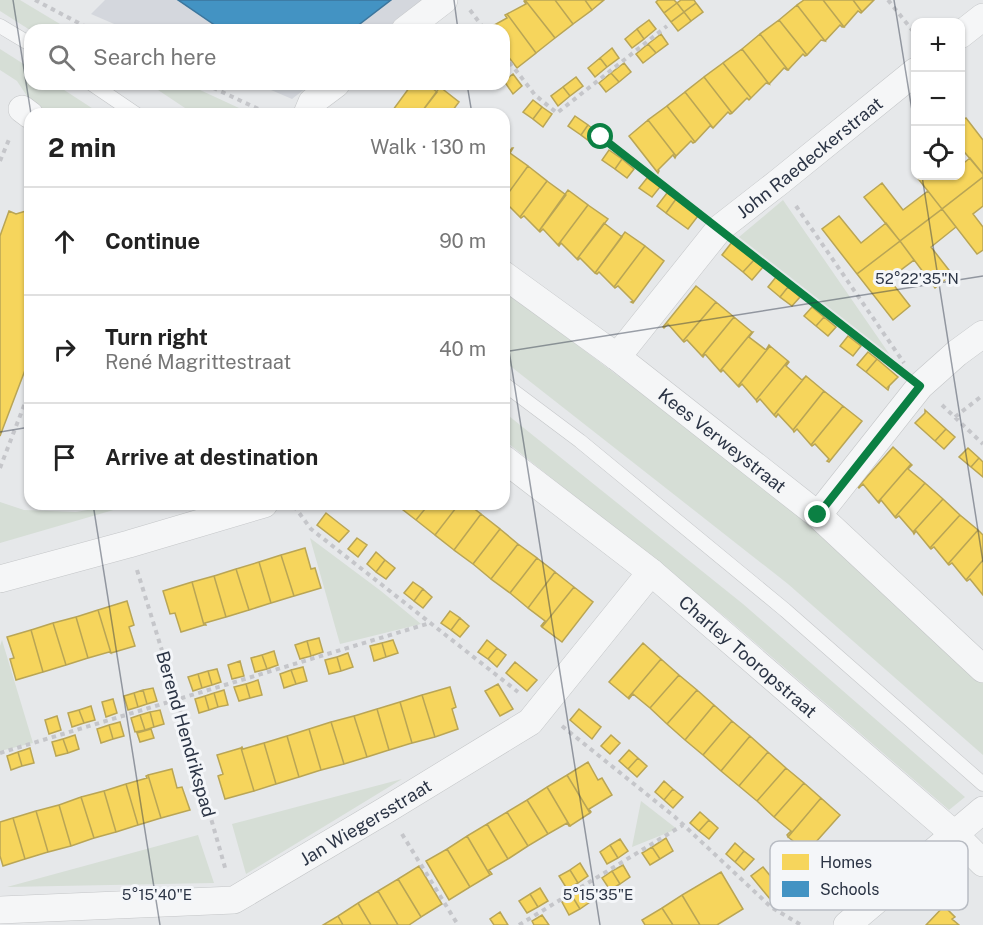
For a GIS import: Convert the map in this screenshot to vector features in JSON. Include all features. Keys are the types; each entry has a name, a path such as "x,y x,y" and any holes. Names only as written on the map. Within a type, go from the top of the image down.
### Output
{"street":[{"path":"417,24 456,4"},
{"path":"965,31 983,17"},
{"name":"John Raedeckerstraat","path":"617,357 720,228 914,72"},
{"path":"310,108 312,102 328,90"},
{"name":"Kees Verweystraat","path":"510,279 617,357 818,515 983,669"},
{"path":"818,515 920,386 983,334"},
{"name":"Charley Tooropstraat","path":"510,464 651,572 961,841"},
{"path":"0,579 244,510"},
{"name":"Jan Wiegersstraat","path":"0,910 234,900 530,722 651,572"},
{"path":"946,841 983,810"},
{"name":"Charley Tooropstraat","path":"968,848 983,863"},
{"path":"847,925 865,910"}],"lane":[{"path":"0,26 24,40"},
{"path":"101,90 127,108"},
{"path":"510,388 580,441 785,610 983,784"}],"path":[{"path":"35,0 81,24"},
{"path":"888,0 911,30"},
{"path":"456,4 478,24"},
{"path":"510,63 535,95 557,113 667,26"},
{"path":"218,90 256,108"},
{"path":"601,137 920,386 983,444"},
{"path":"779,182 920,386"},
{"path":"955,417 983,395"},
{"path":"0,468 24,406"},
{"name":"Berend Hendrikspad","path":"129,544 177,699 234,900"},
{"path":"0,753 431,623"},
{"path":"386,810 458,925"},
{"path":"519,925 683,825"}],"shaded area":[{"path":"0,0 20,0 60,24 24,24 24,26 0,11"},
{"path":"105,0 424,0 392,24 114,24 91,14"},
{"path":"0,49 24,64 24,90 64,90 92,108 37,108 17,81 0,70"},
{"path":"158,90 200,90 239,108 185,108"},
{"path":"271,90 303,90 292,99"},
{"path":"783,200 890,355 739,237"},
{"path":"510,295 799,512 983,676 983,755 788,584 510,366"},
{"path":"510,417 743,604 965,797 949,810 729,620 510,445"},
{"path":"0,502 24,510 76,512 113,510 0,543"},
{"path":"310,538 381,591 421,624 340,644"},
{"path":"2,640 33,743 0,751 0,646"},
{"path":"402,779 246,874 232,824"},
{"path":"641,801 677,829 632,847"},
{"path":"198,835 214,883 7,887"}],"building: Homes":[{"path":"525,0 555,0 573,24 555,38"},
{"path":"525,0 555,38 536,53 507,14 526,4"},
{"path":"555,0 585,0 592,10 573,24"},
{"path":"585,0 604,0 592,10"},
{"path":"674,0 677,3 664,13 656,2"},
{"path":"681,0 694,0 696,3 684,12 677,3"},
{"path":"804,0 823,0 844,27 840,25 825,41 797,5"},
{"path":"823,0 853,0 862,12 858,11 844,27"},
{"path":"853,0 874,0 862,12"},
{"path":"677,3 684,12 671,22 664,13"},
{"path":"696,3 703,12 691,21 684,12"},
{"path":"797,5 825,41 821,40 807,55 779,20"},
{"path":"684,12 691,21 678,31 671,22"},
{"path":"507,14 536,53 517,68 510,59 510,24 496,24 507,18 505,15"},
{"path":"649,20 656,29 644,39 637,29"},
{"path":"779,20 807,55 803,54 788,70 760,34"},
{"path":"637,29 644,39 632,48 625,39"},
{"path":"661,34 668,44 656,53 648,44"},
{"path":"760,34 788,70 784,68 769,84 742,49"},
{"path":"648,44 656,53 643,63 636,54"},
{"path":"612,48 619,58 607,67 600,58"},
{"path":"742,49 769,84 766,83 751,98 723,63"},
{"path":"600,58 607,67 595,77 588,68"},
{"path":"624,63 631,72 619,82 611,73"},
{"path":"723,63 751,98 749,100 747,98 732,113 704,77"},
{"path":"611,73 619,82 606,92 599,83"},
{"path":"513,74 522,86 513,94 510,90 510,76"},
{"path":"576,77 583,86 570,96 563,87"},
{"path":"704,77 732,113 728,112 713,128 685,92"},
{"path":"563,87 570,96 558,106 551,96"},
{"path":"408,90 434,90 437,92 425,108 394,108"},
{"path":"438,90 444,90 459,102 454,108 424,108"},
{"path":"685,92 713,128 710,126 695,142 667,106"},
{"path":"533,100 542,107 533,119 523,112"},
{"path":"667,106 695,142 691,141 676,156 648,120"},
{"path":"542,107 552,114 543,127 533,119"},
{"path":"575,116 588,125 581,135 568,126"},
{"path":"965,119 983,140 983,174 965,153"},
{"path":"648,120 676,156 675,158 673,155 658,170 658,173 629,136"},
{"path":"588,125 601,135 593,144 581,135"},
{"path":"609,150 622,159 615,169 602,160"},
{"path":"510,153 528,166 510,191"},
{"path":"970,158 983,177 942,209 919,180 965,180 965,162"},
{"path":"622,159 634,169 627,178 615,169"},
{"path":"528,166 547,181 520,217 510,207 510,191"},
{"path":"983,177 983,206 973,214 983,227 983,250 977,254 942,209"},
{"path":"647,178 660,187 652,197 639,188"},
{"path":"547,181 566,195 539,231 524,216 520,217"},
{"path":"882,183 903,210 928,191 942,209 900,241 864,197"},
{"path":"568,190 588,205 558,245 543,229 539,231"},
{"path":"667,193 676,199 666,213 657,206"},
{"path":"676,199 698,216 688,229 666,213"},
{"path":"588,205 608,219 577,259 561,243 558,245"},
{"path":"942,209 956,227 931,247 952,274 935,288 900,241"},
{"path":"9,211 16,214 24,212 24,373 0,436 0,236"},
{"path":"839,216 861,243 886,223 900,241 857,274 822,229"},
{"path":"604,223 622,237 595,273 580,258 577,259"},
{"path":"625,232 645,246 614,287 599,272 595,273"},
{"path":"900,241 914,260 889,279 910,306 893,320 857,274"},
{"path":"732,242 754,260 743,272 722,255"},
{"path":"645,246 664,261 633,303 618,286 614,287"},
{"path":"754,260 763,267 752,280 743,272"},
{"path":"776,277 788,287 780,297 768,287"},
{"path":"696,286 716,302 683,341 668,324 663,327"},
{"path":"788,287 800,297 792,306 780,297"},
{"path":"716,302 734,317 702,356 687,340 683,341"},
{"path":"812,307 824,317 816,326 804,316"},
{"path":"734,317 752,332 720,371 705,354 702,356"},
{"path":"824,317 836,327 828,336 816,326"},
{"path":"752,332 749,337 766,350 770,346 738,386 723,370 720,371"},
{"path":"848,336 861,346 853,356 840,346"},
{"path":"770,346 788,361 756,400 742,384 738,386"},
{"path":"868,352 877,359 866,372 857,365"},
{"path":"877,359 898,377 888,387 888,390 866,372"},
{"path":"788,361 786,366 802,380 806,376 774,415 760,399 757,402 756,400"},
{"path":"806,376 824,391 793,430 778,414 776,417 774,415"},
{"path":"824,391 843,406 811,445 797,429 794,432 793,430"},
{"path":"843,406 862,421 829,462 827,461 829,459 815,444 811,445"},
{"path":"925,410 946,429 935,441 915,423 925,413"},
{"path":"946,429 955,437 944,449 935,441"},
{"path":"893,447 911,464 878,502 863,484 858,487"},
{"path":"968,448 979,458 971,467 959,457"},
{"path":"979,458 983,462 983,477 971,467"},
{"path":"911,464 908,469 925,483 895,517 881,500 878,502"},
{"path":"925,483 943,499 913,532 899,516 895,517"},
{"path":"943,499 960,515 930,548 916,531 914,534 913,532"},
{"path":"403,510 424,510 416,520"},
{"path":"424,510 454,510 435,535 416,520"},
{"path":"454,510 476,510 481,514 454,550 435,535"},
{"path":"326,513 349,531 339,542 317,525"},
{"path":"481,514 500,529 473,564 454,550"},
{"path":"960,515 978,530 948,564 934,547 930,548"},
{"path":"500,529 518,544 491,579 473,564"},
{"path":"978,530 983,535 983,560 966,580 952,563 948,564"},
{"path":"357,538 367,545 358,557 348,549"},
{"path":"518,544 537,558 510,593 491,579"},
{"path":"305,548 311,569 315,568 321,588 294,596 281,555"},
{"path":"376,552 385,560 376,572 367,564"},
{"path":"281,555 294,596 271,603 259,562"},
{"path":"537,558 555,572 528,608 510,593"},
{"path":"385,560 395,568 386,579 376,572"},
{"path":"983,560 983,595 970,579 966,580"},
{"path":"259,562 271,603 249,610 236,569"},
{"path":"236,569 249,610 226,617 214,576"},
{"path":"555,572 574,587 542,627 545,621 528,608"},
{"path":"214,576 226,617 204,625 192,582"},
{"path":"192,582 204,625 181,632 175,613 170,614 163,591"},
{"path":"413,582 423,589 414,601 404,593"},
{"path":"574,587 593,602 562,642 542,627"},
{"path":"423,589 432,597 423,608 414,601"},
{"path":"127,601 134,625 129,627 135,646 111,653 98,610"},
{"path":"98,610 111,653 88,658 76,617"},
{"path":"450,611 460,618 451,630 441,623"},
{"path":"76,617 88,658 66,665 53,623"},
{"path":"460,618 469,626 460,637 451,630"},
{"path":"53,623 66,665 43,672 31,630"},
{"path":"31,630 43,672 16,680 10,659 14,658 7,637"},
{"path":"319,638 323,652 311,656 307,641"},
{"path":"393,640 398,653 386,657 382,643"},
{"path":"487,640 497,648 488,659 478,652"},
{"path":"307,641 311,656 300,659 295,645"},
{"path":"382,643 386,657 374,661 370,646"},
{"path":"643,643 661,659 628,698 609,682"},
{"path":"497,648 506,655 497,667 488,659"},
{"path":"274,651 278,665 267,669 262,655"},
{"path":"348,653 353,667 341,671 337,657"},
{"path":"262,655 267,669 255,672 251,658"},
{"path":"337,657 341,671 329,674 325,660"},
{"path":"661,659 679,675 650,708 633,694 629,699 628,698"},
{"path":"240,661 244,676 232,679 228,665"},
{"path":"515,662 537,680 527,691 506,673"},
{"path":"303,667 307,681 296,684 291,670"},
{"path":"217,669 221,682 212,685 208,671"},
{"path":"291,670 296,684 284,688 280,674"},
{"path":"208,671 212,685 202,688 198,674"},
{"path":"198,674 202,688 193,691 188,677"},
{"path":"679,675 697,690 667,724 650,708"},
{"path":"258,680 262,695 250,698 246,684"},
{"path":"246,684 250,698 239,701 234,687"},
{"path":"498,684 513,709 500,716 485,691"},
{"path":"450,687 456,707 452,709 458,729 435,737 422,695"},
{"path":"153,688 157,701 147,704 143,690"},
{"path":"143,690 147,704 138,707 134,693"},
{"path":"224,690 228,705 218,707 214,693"},
{"path":"697,690 714,705 685,740 667,724"},
{"path":"134,693 138,707 128,710 124,696"},
{"path":"214,693 218,707 209,710 205,696"},
{"path":"422,695 435,737 412,743 400,702"},
{"path":"205,696 209,710 199,713 195,699"},
{"path":"113,699 117,713 106,717 102,702"},
{"path":"400,702 412,743 389,750 377,709"},
{"path":"714,705 732,721 703,755 685,740"},
{"path":"91,706 95,720 84,723 79,710"},
{"path":"377,709 389,750 367,757 354,716"},
{"path":"579,709 601,727 592,739 570,720"},
{"path":"79,710 84,723 72,727 68,713"},
{"path":"160,710 164,724 154,727 150,712"},
{"path":"150,712 154,727 145,730 140,715"},
{"path":"140,715 145,730 135,732 131,718"},
{"path":"57,716 61,730 49,734 45,720"},
{"path":"354,716 367,757 344,764 331,722"},
{"path":"732,721 750,736 721,771 703,755"},
{"path":"120,722 124,736 113,739 109,725"},
{"path":"331,722 344,764 321,770 309,729"},
{"path":"109,725 113,739 101,743 97,729"},
{"path":"151,729 154,738 140,742 137,733"},
{"path":"309,729 321,770 299,777 287,736"},
{"path":"75,735 79,749 68,753 63,739"},
{"path":"611,735 620,743 610,754 601,746"},
{"path":"287,736 299,777 276,784 264,743"},
{"path":"750,736 768,752 739,786 721,771"},
{"path":"63,739 68,753 56,756 52,742"},
{"path":"264,743 276,784 254,791 241,748"},
{"path":"30,748 34,763 22,766 18,752"},
{"path":"241,748 254,791 225,799 218,776 223,774 217,755"},
{"path":"629,750 638,758 628,769 619,761"},
{"path":"18,752 22,766 11,770 7,756"},
{"path":"768,752 786,768 757,801 739,786"},
{"path":"638,758 647,766 637,777 628,769"},
{"path":"588,762 598,780 602,778 612,795 589,809 590,813 567,775"},
{"path":"786,768 804,783 774,817 757,801"},
{"path":"172,769 177,788 182,787 190,810 161,818 148,775"},
{"path":"148,775 161,818 138,825 126,784 147,778"},
{"path":"567,775 590,813 570,826 547,787"},
{"path":"664,781 673,789 664,800 655,792"},
{"path":"804,783 821,798 788,837 791,831 774,817"},
{"path":"126,784 138,825 116,832 104,791"},
{"path":"547,787 570,826 567,823 548,834 527,800"},
{"path":"673,789 683,797 673,808 664,800"},
{"path":"104,791 116,832 94,838 81,797"},
{"path":"81,797 94,838 71,846 59,805"},
{"path":"821,798 840,815 817,841 793,841 788,837"},
{"path":"527,800 548,834 528,846 507,812"},
{"path":"59,805 71,846 48,852 36,811"},
{"path":"36,811 48,852 25,859 13,818"},
{"path":"507,812 528,846 508,859 487,824"},
{"path":"700,812 709,820 699,831 690,823"},
{"path":"13,818 25,859 3,866 0,856 0,822"},
{"path":"709,820 718,828 709,839 699,831"},
{"path":"487,824 508,859 489,870 492,874 490,875 467,836"},
{"path":"467,836 490,875 470,887 447,849"},
{"path":"666,838 673,851 660,859 652,847"},
{"path":"620,839 628,851 618,858 610,845"},
{"path":"735,843 744,851 735,862 726,854"},
{"path":"610,845 618,858 607,864 600,852"},
{"path":"652,847 660,859 650,865 642,853"},
{"path":"447,849 470,887 449,900 426,861"},
{"path":"744,851 754,859 744,870 735,862"},
{"path":"580,863 588,876 578,883 570,870"},
{"path":"623,865 630,877 620,884 612,871"},
{"path":"419,866 442,904 421,917 398,879"},
{"path":"763,867 770,876 770,899 751,876"},
{"path":"570,870 578,883 567,889 559,876"},
{"path":"612,871 620,884 610,890 602,878"},
{"path":"721,872 743,909 717,925 700,925 682,895"},
{"path":"398,879 421,917 409,925 398,925 378,891"},
{"path":"540,888 548,901 538,907 530,894"},
{"path":"582,890 590,902 580,909 572,896"},
{"path":"378,891 398,925 371,925 358,903"},
{"path":"530,894 538,907 527,913 519,901"},
{"path":"682,895 700,925 673,925 662,908"},
{"path":"572,896 580,909 569,915 562,902"},
{"path":"358,903 371,925 343,925 338,916"},
{"path":"662,908 673,925 645,925 642,920"},
{"path":"940,910 948,910 955,917 952,919 959,925 926,925"},
{"path":"500,912 508,925 494,925 490,919"},
{"path":"542,915 549,925 534,925 532,921"},
{"path":"338,916 343,925 323,925"}],"building: Schools":[{"path":"178,0 391,0 360,24 213,24"}],"route":[{"path":"601,137 920,386 818,515"}]}
